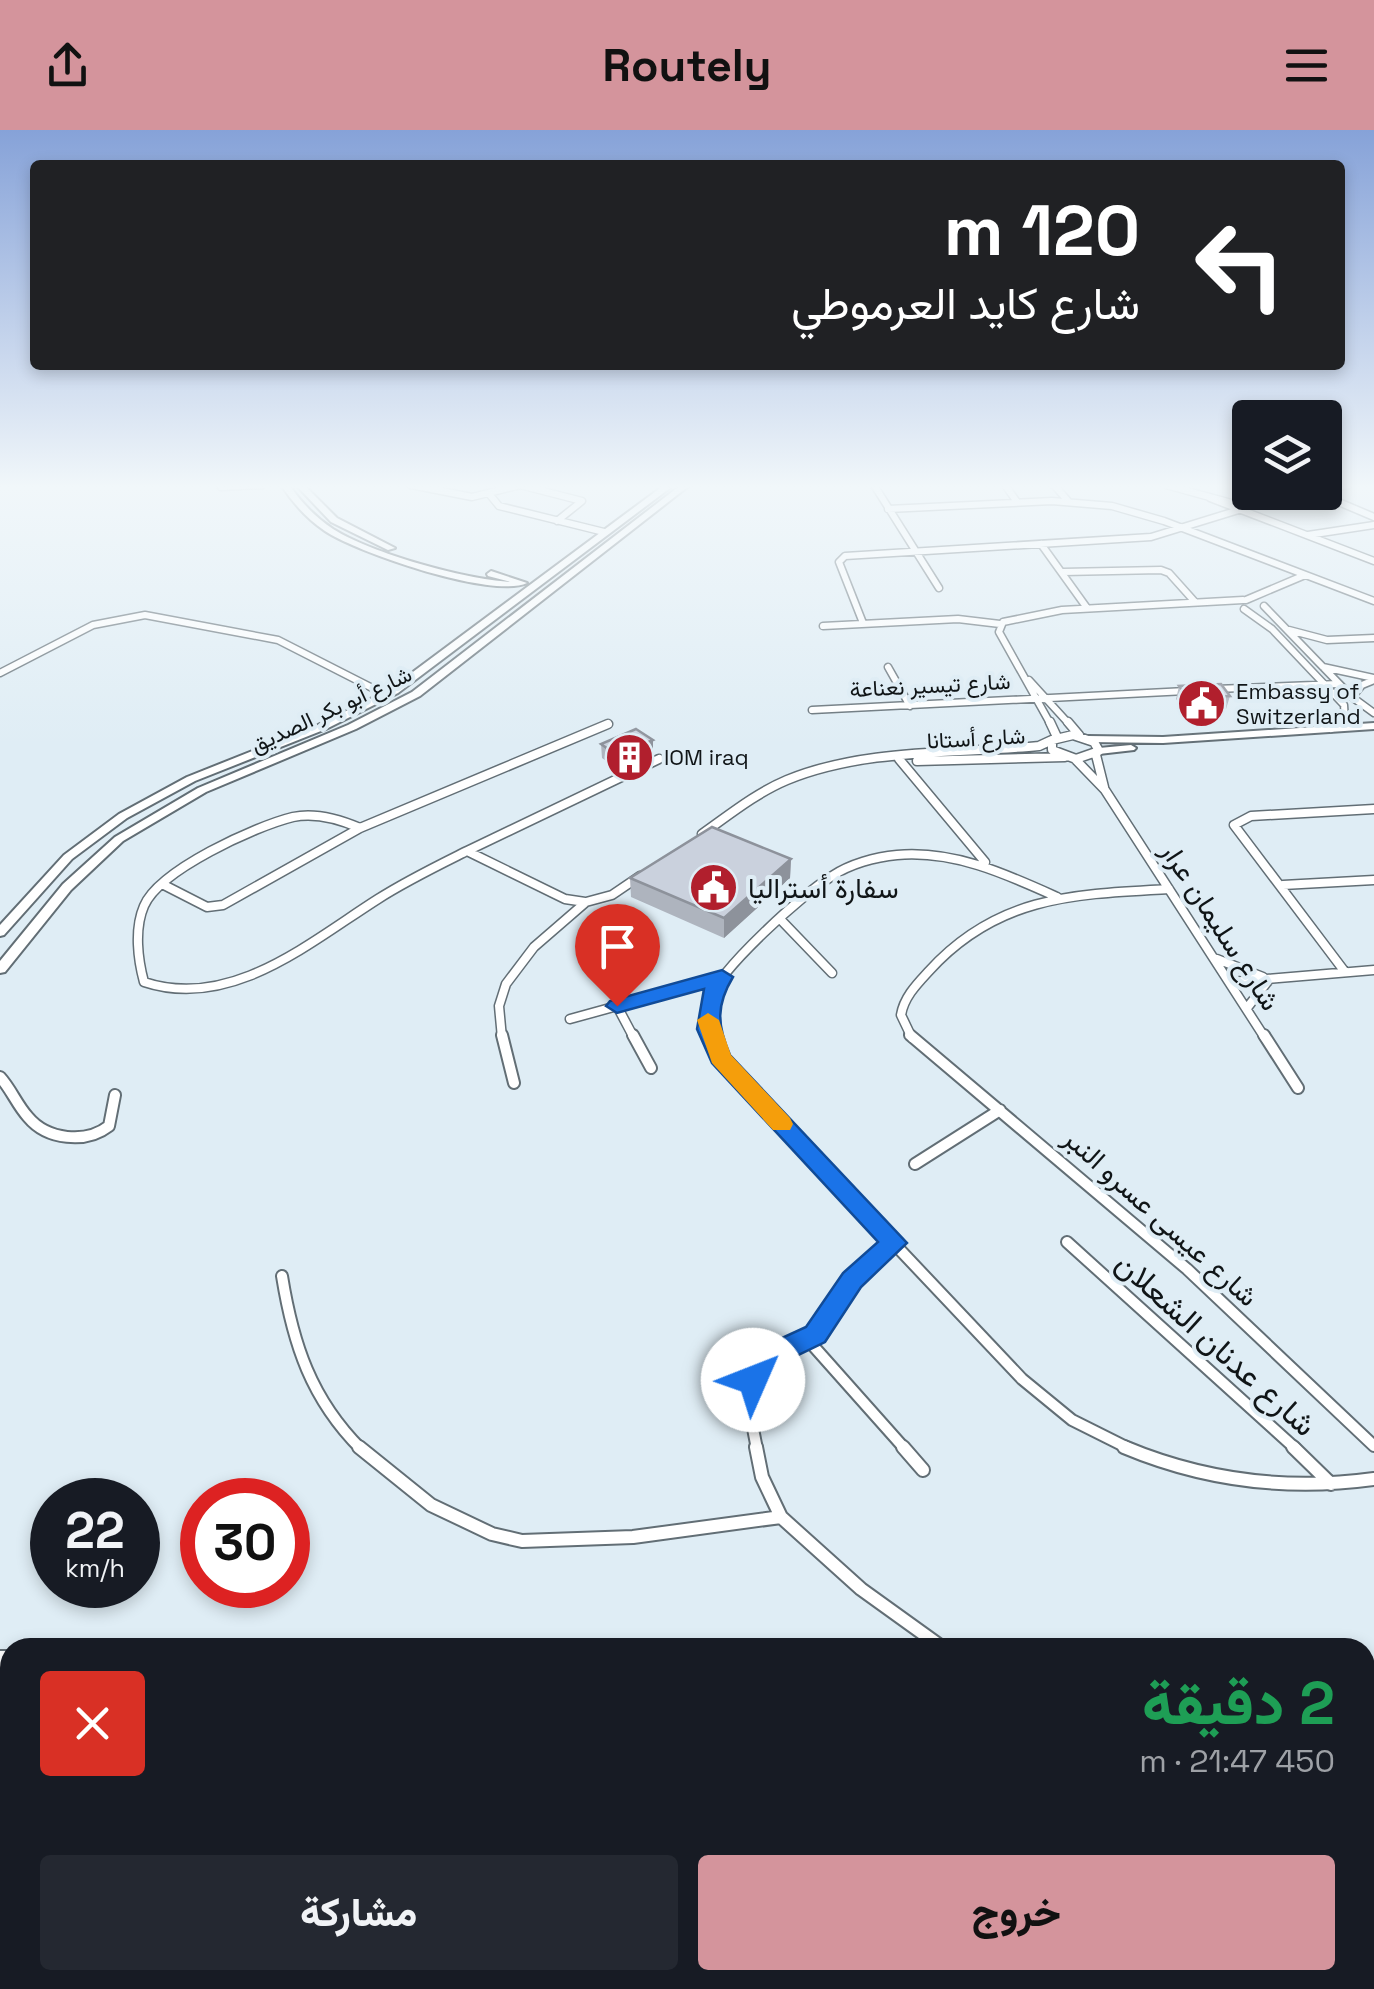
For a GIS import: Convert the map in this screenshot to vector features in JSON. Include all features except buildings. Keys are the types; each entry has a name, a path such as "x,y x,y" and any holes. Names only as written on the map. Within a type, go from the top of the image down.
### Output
{"main road":[{"path":"465,572 487,577 523,577 540,572"},
{"path":"468,572 487,577 503,593 496,614"},
{"name":"شارع أبو بكر الصديق","path":"0,932 68,857 123,816 191,779 322,727 386,695 424,672 552,572"},
{"name":"شارع أبو بكر الصديق","path":"0,969 67,887 119,839 202,790 334,735 416,694 574,572"}],"street":[{"path":"843,572 863,623"},
{"path":"929,572 939,588"},
{"path":"1062,572 1074,572"},
{"path":"1062,572 1086,608"},
{"path":"1166,572 1195,602"},
{"path":"1297,572 1374,601"},
{"path":"1243,604 1305,575"},
{"path":"823,626 958,619 1000,624 1024,615 1086,608 1195,602 1243,604 1256,611 1263,605 1266,592"},
{"path":"1243,604 1272,628 1347,710 1345,720 1331,728"},
{"path":"1263,605 1352,698 1374,712"},
{"path":"0,673 93,625 145,615 278,640 386,695"},
{"path":"1000,624 1003,639 1029,680 1050,698 1065,722 1097,753"},
{"path":"1286,629 1335,640 1374,638"},
{"path":"1312,655 1335,640"},
{"path":"888,667 910,706"},
{"path":"1323,667 1374,679"},
{"path":"1352,698 1362,685 1374,679"},
{"path":"1029,680 1027,686 1055,739 1052,750 1070,758 1374,729"},
{"name":"شارع تيسير نعناعة","path":"812,710 1338,684"},
{"path":"162,884 203,905 218,906 360,828 608,724"},
{"path":"1055,739 1163,740 1331,728 1374,729"},
{"name":"شارع أستانا","path":"699,836 786,781 823,770 1040,746 1055,739"},
{"name":"شارع سليمان عرار","path":"1097,753 1105,790"},
{"name":"شارع أستانا","path":"896,760 1030,754 1070,758"},
{"name":"شارع سليمان عرار","path":"1070,758 1105,790 1298,1088"},
{"path":"360,828 321,815 281,820 202,854 162,884 141,916 137,942 140,976 151,985 168,988 224,984 280,966 379,898 659,759"},
{"path":"896,760 986,864"},
{"path":"1345,972 1283,885 1237,830 1235,822 1251,816 1374,808"},
{"path":"467,851 565,899 586,902 612,895 656,865"},
{"path":"1057,897 986,864 915,854 873,860 833,875 722,977 711,995 708,1015 708,1029 720,1058 1038,1394 1114,1443 1168,1466 1246,1480 1330,1484 1374,1479"},
{"path":"1283,885 1374,880"},
{"path":"908,1033 900,1016 902,1005 946,949 990,919 1057,897 1169,889"},
{"path":"514,1083 503,1044 499,1006 502,994 534,947 586,902"},
{"path":"781,920 832,973"},
{"path":"1215,958 1270,979"},
{"path":"1231,982 1374,970"},
{"path":"570,1019 722,977"},
{"path":"1248,1008 1253,996 1270,979"},
{"path":"617,1006 651,1068"},
{"name":"شارع عيسى عسرو النبر","path":"908,1033 1221,1302 1374,1446"},
{"path":"0,1077 36,1126 63,1137 104,1130 112,1120 115,1095"},
{"path":"916,1164 1000,1110"},
{"name":"شارع عدنان الشعلان","path":"1067,1242 1260,1414 1330,1484"},
{"path":"894,1243 852,1280 822,1327 808,1340 770,1356 756,1372 749,1394 762,1477 780,1516 852,1582 929,1638"},
{"path":"282,1276 293,1337 312,1386 334,1417 400,1484 464,1524 525,1542 634,1538 780,1516"},
{"path":"808,1340 923,1470"}],"slow traffic":[{"path":"708,1020 720,1058 782,1124"}],"place":[{"name":"Embassy of Switzerland","path":"1201,704"},
{"name":"IOM iraq","path":"629,757"},
{"name":"سفارة أستراليا","path":"713,888"}],"route":[{"path":"617,1006 722,977 709,1000 708,1015 708,1029 720,1058 894,1243 852,1280 816,1334 770,1356 753,1380"}]}
